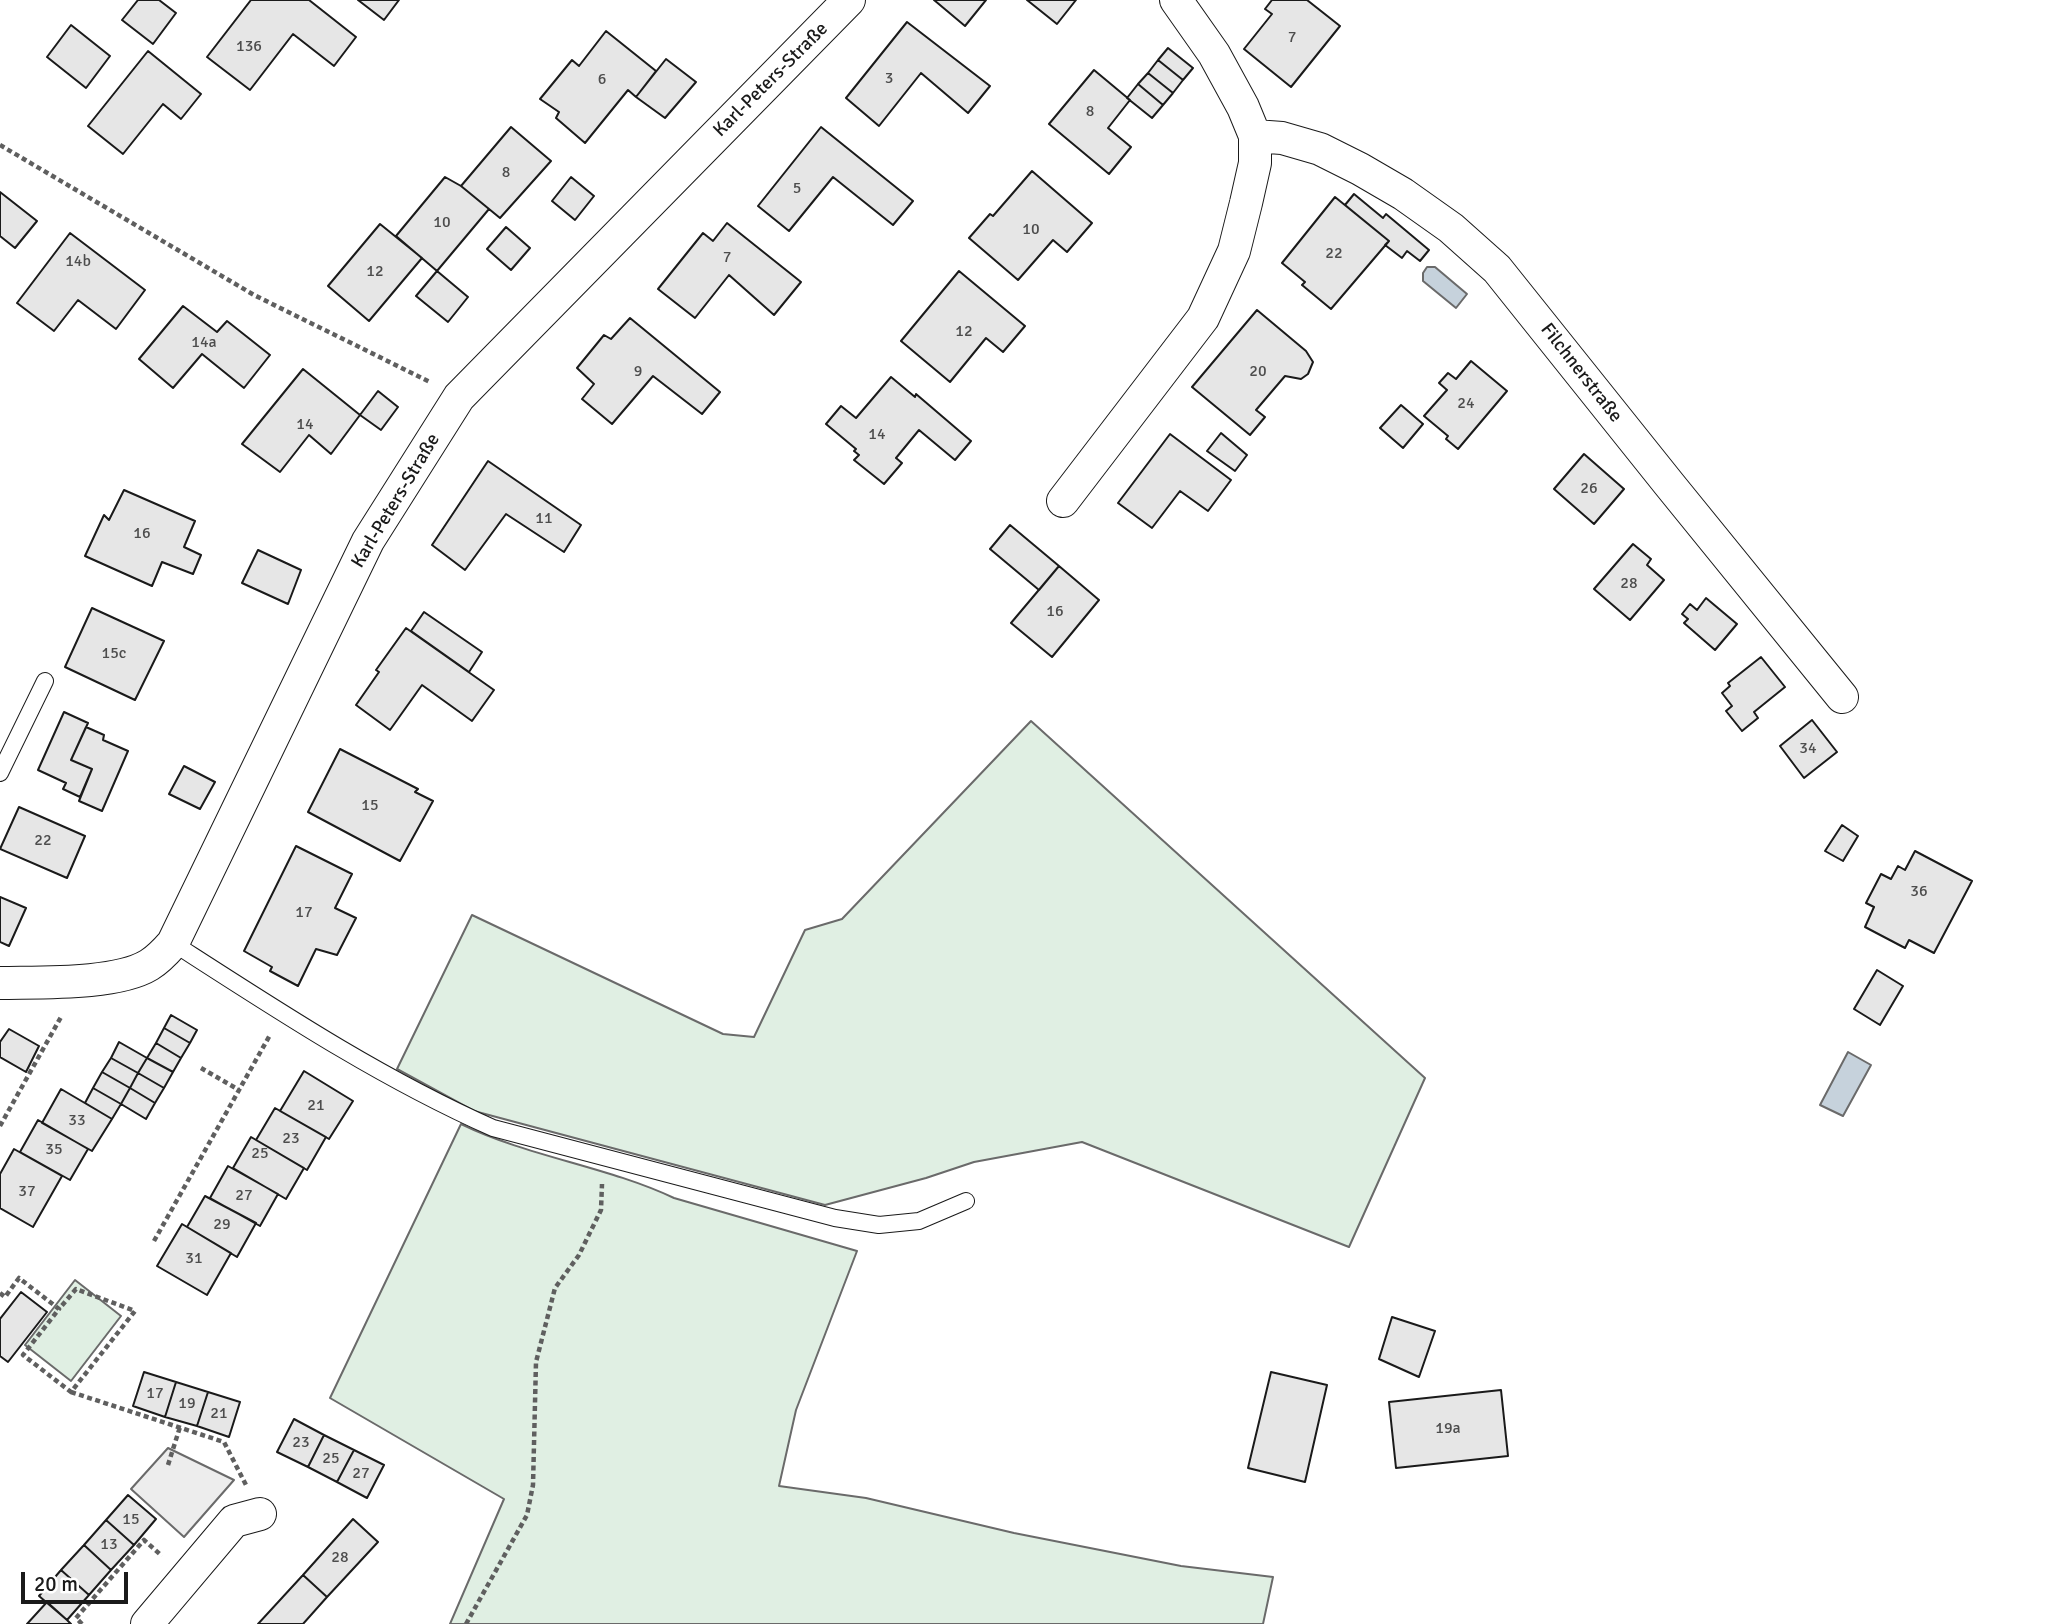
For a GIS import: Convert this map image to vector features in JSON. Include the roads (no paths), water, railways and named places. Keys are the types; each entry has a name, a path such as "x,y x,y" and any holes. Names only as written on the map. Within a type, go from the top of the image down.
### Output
{"street":[{"name":"Karl-Peters-Straße","path":"0,983 82,980 125,974 148,966 164,954 173,943 368,541 459,397 849,0"},
{"path":"1063,501 1203,318 1234,251 1246,203 1255,163 1255,135 1214,54 1176,0"},
{"name":"Filchnerstraße","path":"1255,135 1282,138 1320,149 1360,169 1403,194 1451,228 1497,268 1668,484 1842,697"},
{"path":"147,1624 234,1521 260,1514"}],"lane":[{"path":"0,773 45,681"},
{"path":"173,943 362,1062 468,1118 493,1128 835,1218 878,1225 919,1221 966,1201"}]}
